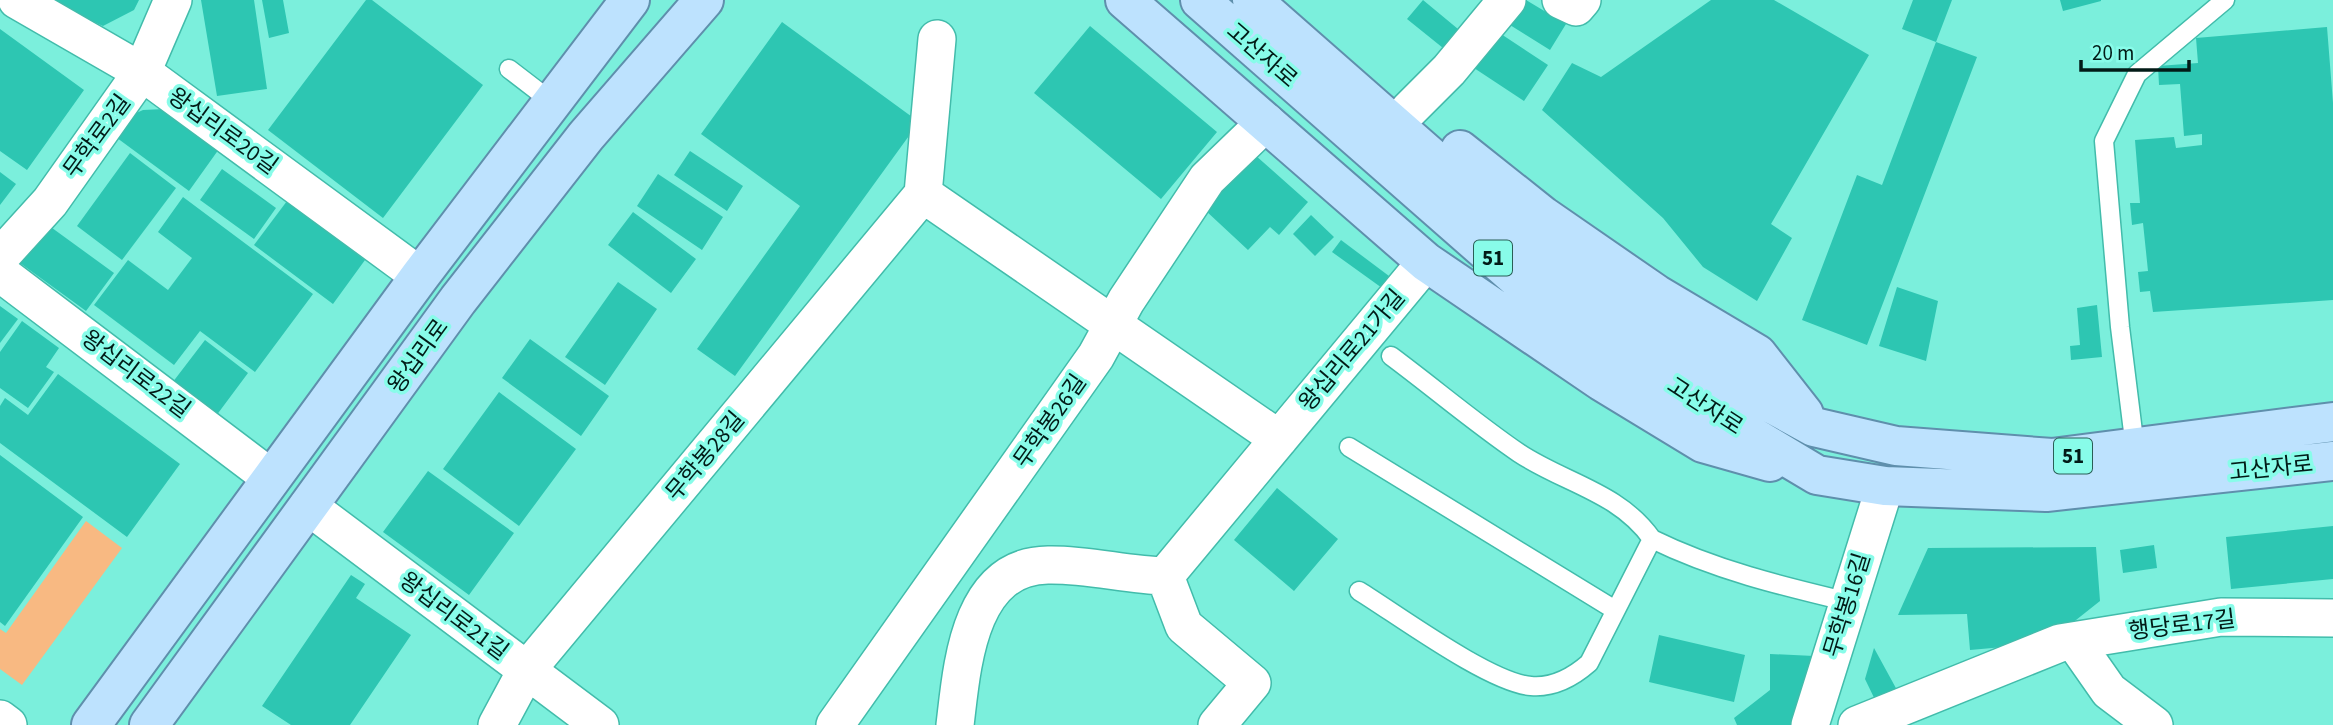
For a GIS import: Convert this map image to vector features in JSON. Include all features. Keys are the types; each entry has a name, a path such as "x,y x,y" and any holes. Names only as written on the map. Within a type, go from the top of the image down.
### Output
{"main road":[{"name":"왕십리로","path":"91,725 420,276 630,0"},
{"name":"왕십리로","path":"149,725 458,300 561,169 704,0"},
{"path":"1125,0 1426,262 1601,381 1703,443 1817,475"},
{"name":"고산자로","path":"1199,0 1518,279 1698,404 1817,475 1885,486 2046,492 2333,461"},
{"name":"고산자로","path":"1252,0 1539,252 1714,372 1814,427 1895,446 2052,458 2333,422"},
{"path":"1282,0 1409,110 1543,216 1656,294 1757,354 1814,427"}],"street":[{"name":"왕십리로20길","path":"17,0 142,72 420,276"},
{"name":"무학로2길","path":"0,257 50,202 142,72 173,0"},
{"path":"1409,110 1449,70 1507,0"},
{"path":"1561,0 1576,7 1582,0"},
{"path":"937,39 923,194 1279,439"},
{"name":"무학봉26길","path":"835,725 1096,356 1112,324 1207,179 1266,122"},
{"name":"무학봉28길","path":"497,725 526,671 923,194"},
{"name":"왕십리로21가길","path":"1165,576 1426,262"},
{"name":"왕십리로22길","path":"0,273 271,478"},
{"name":"무학봉16길","path":"1810,725 1885,486"},
{"name":"왕십리로21길","path":"308,506 600,725"},
{"path":"955,725 967,644 981,605 1013,572 1046,564 1165,576 1184,626 1252,682 1217,725"},
{"name":"행당로17길","path":"1857,725 2060,643 2221,617 2333,618"},
{"path":"2074,641 2109,691 2154,725"},
{"path":"0,719 8,725"}],"lane":[{"path":"2135,448 2120,327 2104,141 2137,74 2225,0"},
{"path":"509,69 552,102"},
{"path":"1391,356 1521,454 1594,489 1625,509 1652,539 1705,563 1756,580 1850,602"},
{"path":"1349,447 1615,610"},
{"path":"1359,591 1492,674 1530,686 1551,685 1573,677 1589,663 1652,539"}],"shaded area":[{"path":"86,521 122,548 22,685 0,669 0,629 6,633"}],"building":[{"path":"52,0 139,0 134,10 103,26 51,3"},
{"path":"201,0 254,0 267,89 217,96"},
{"path":"262,0 283,0 289,33 269,38"},
{"path":"366,0 372,0 483,85 383,218 268,130"},
{"path":"1423,0 1458,29 1443,48 1407,19"},
{"path":"1526,0 1566,24 1550,50 1510,25"},
{"path":"1711,0 1774,0 1869,55 1771,224 1792,238 1757,301 1703,267 1663,218 1542,110 1572,63 1601,77"},
{"path":"1913,0 1952,0 1936,42 1902,29"},
{"path":"2060,0 2101,0 2101,1 2063,11"},
{"path":"782,22 919,122 735,376 697,349 800,206 701,134"},
{"path":"1090,26 1217,132 1161,199 1034,93"},
{"path":"2327,27 2333,103 2333,300 2153,312 2150,291 2140,292 2138,272 2148,271 2143,223 2132,225 2130,203 2140,203 2135,140 2174,137 2176,148 2202,145 2202,134 2184,136 2180,84 2159,85 2158,66 2198,63 2196,38"},
{"path":"0,29 84,90 27,170 0,151"},
{"path":"1498,32 1548,65 1524,101 1474,68"},
{"path":"1936,42 1977,57 1867,345 1802,320 1857,175 1882,185"},
{"path":"164,109 219,149 189,191 113,135 125,118 143,110"},
{"path":"690,151 743,186 727,211 674,175"},
{"path":"130,153 176,188 122,260 77,226"},
{"path":"1255,155 1308,202 1279,235 1270,227 1248,250 1205,210"},
{"path":"222,169 276,208 254,239 200,200"},
{"path":"0,172 16,184 0,205"},
{"path":"658,174 723,217 702,250 637,206"},
{"path":"183,197 313,294 255,372 200,331 174,365 94,305 128,260 168,290 192,258 158,232"},
{"path":"287,201 365,260 333,304 254,245"},
{"path":"633,212 696,259 671,293 608,245"},
{"path":"1311,215 1334,237 1315,256 1293,234"},
{"path":"48,225 114,273 86,311 20,263"},
{"path":"1341,240 1397,282 1389,293 1332,252"},
{"path":"618,282 657,309 605,385 565,357"},
{"path":"1897,287 1938,301 1926,361 1879,346"},
{"path":"2097,305 2102,357 2071,360 2070,346 2080,345 2077,308"},
{"path":"0,306 18,319 0,343"},
{"path":"22,321 59,348 46,367 54,372 28,408 0,388 0,352"},
{"path":"530,339 609,396 581,436 502,378"},
{"path":"205,340 248,373 213,420 169,387"},
{"path":"58,374 180,464 127,537 0,443 0,406 5,398 28,415"},
{"path":"499,392 576,449 519,526 443,469"},
{"path":"0,455 83,517 5,626 0,622"},
{"path":"428,471 514,533 469,595 383,532"},
{"path":"1277,488 1338,539 1294,591 1234,540"},
{"path":"2333,526 2333,579 2231,589 2226,537"},
{"path":"2154,545 2157,568 2123,573 2120,550"},
{"path":"2096,547 2100,601 2047,643 1970,650 1967,614 1898,615 1928,548"},
{"path":"351,575 365,584 356,598 411,635 350,725 291,725 262,706"},
{"path":"1659,635 1745,655 1734,702 1649,682"},
{"path":"1874,648 1903,701 1879,708 1865,679"},
{"path":"1770,654 1814,656 1799,725 1737,725 1734,718 1770,690"}]}
